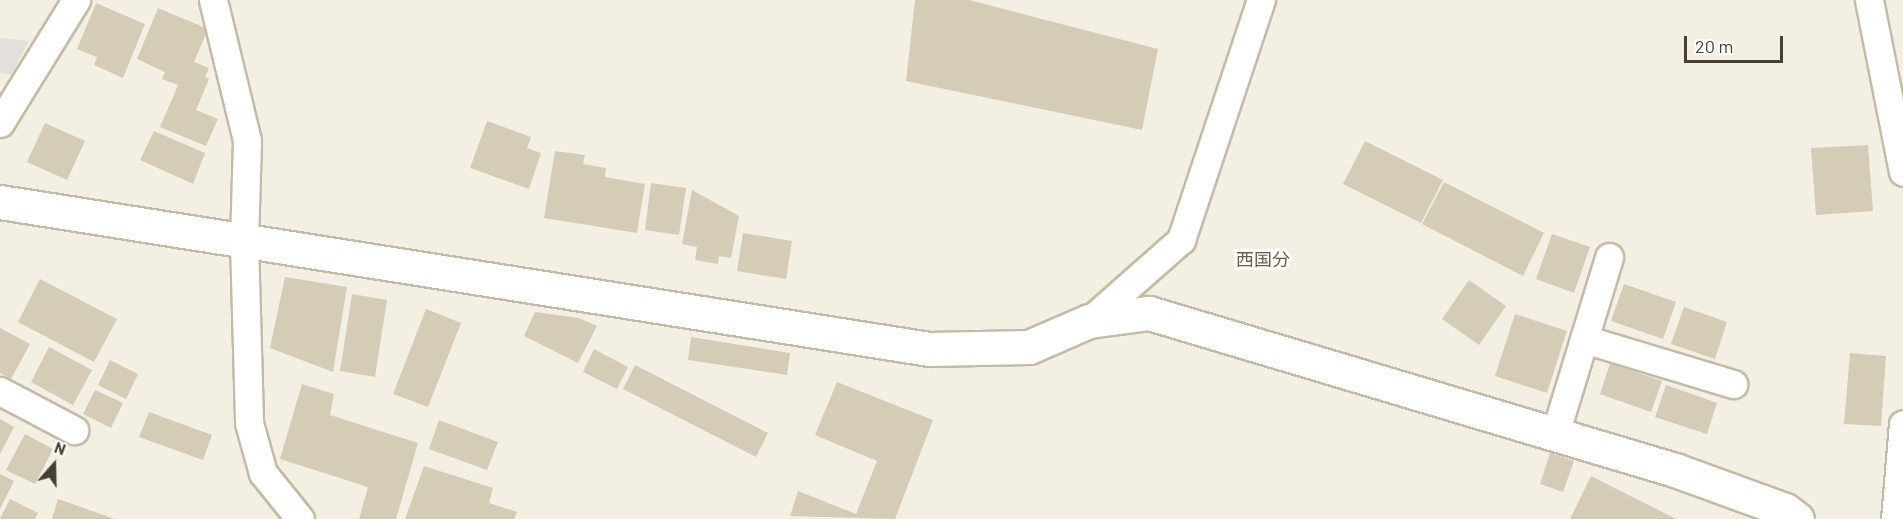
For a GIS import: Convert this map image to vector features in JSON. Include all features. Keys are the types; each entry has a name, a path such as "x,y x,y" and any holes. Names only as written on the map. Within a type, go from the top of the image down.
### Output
{"street":[{"path":"0,123 76,0"},
{"path":"213,0 247,141 244,241 249,423 263,473 300,519"},
{"path":"1089,321 1181,240 1261,0"},
{"path":"1869,0 1903,172"},
{"path":"0,202 929,349 1029,347 1089,321 1149,313 1675,470 1785,510 1797,519"},
{"path":"1555,434 1609,257"},
{"path":"1584,339 1733,384"},
{"path":"0,391 74,430"},
{"path":"1895,519 1903,424"}],"shaded area":[{"path":"0,38 29,41 11,75 0,73"}],"building":[{"path":"915,0 969,0 1158,49 1142,130 906,81"},
{"path":"96,3 145,24 123,78 94,65 97,57 77,49"},
{"path":"158,8 208,29 194,62 209,68 205,77 209,79 196,110 218,119 206,146 160,127 178,85 162,79 165,72 137,59"},
{"path":"487,121 531,137 527,148 541,153 529,189 470,168"},
{"path":"45,123 85,141 67,180 27,162"},
{"path":"154,131 205,153 193,184 140,160"},
{"path":"1365,141 1443,180 1421,223 1343,184"},
{"path":"1868,145 1873,211 1816,215 1811,148"},
{"path":"555,151 585,155 583,164 606,168 605,177 645,184 637,233 544,218"},
{"path":"1444,182 1544,233 1523,276 1422,224"},
{"path":"651,183 686,188 679,235 645,230"},
{"path":"692,190 739,216 731,258 719,256 718,264 695,260 697,247 682,244"},
{"path":"743,233 792,241 786,279 737,271"},
{"path":"1552,234 1590,247 1574,293 1536,279"},
{"path":"285,277 347,287 333,372 270,348"},
{"path":"40,279 117,319 94,362 18,322"},
{"path":"1469,280 1506,306 1479,345 1442,319"},
{"path":"1624,284 1676,302 1663,339 1611,321"},
{"path":"352,294 387,300 375,377 340,371"},
{"path":"1684,307 1727,322 1715,359 1671,344"},
{"path":"426,309 461,323 428,407 393,394"},
{"path":"535,312 579,318 597,326 578,363 524,336"},
{"path":"1515,314 1567,331 1547,393 1495,376"},
{"path":"0,328 30,344 11,379 0,373"},
{"path":"691,337 790,353 787,375 688,360"},
{"path":"49,347 92,370 73,405 31,382"},
{"path":"594,349 628,367 617,389 583,372"},
{"path":"1850,353 1886,356 1881,426 1844,424"},
{"path":"110,360 138,374 126,399 98,385"},
{"path":"1610,363 1662,381 1651,412 1600,394"},
{"path":"635,365 768,433 756,457 623,389"},
{"path":"837,382 933,420 895,519 790,516 798,491 856,514 877,461 815,435"},
{"path":"302,384 334,394 330,415 418,443 396,519 359,519 368,487 280,459"},
{"path":"1666,385 1717,403 1707,434 1655,417"},
{"path":"95,390 123,403 111,428 83,414"},
{"path":"149,412 212,435 203,460 139,437"},
{"path":"0,419 14,427 0,454"},
{"path":"439,420 498,442 487,470 429,449"},
{"path":"25,434 53,449 35,484 6,470"},
{"path":"1550,453 1574,461 1563,492 1540,484"},
{"path":"424,466 493,488 489,503 517,512 514,519 405,519"},
{"path":"0,474 14,481 0,509"},
{"path":"1591,476 1676,519 1570,519"},
{"path":"10,499 38,513 35,519 0,519"},
{"path":"58,499 115,519 52,519"}],"district":[{"name":"西国分","path":"1263,259"}]}
